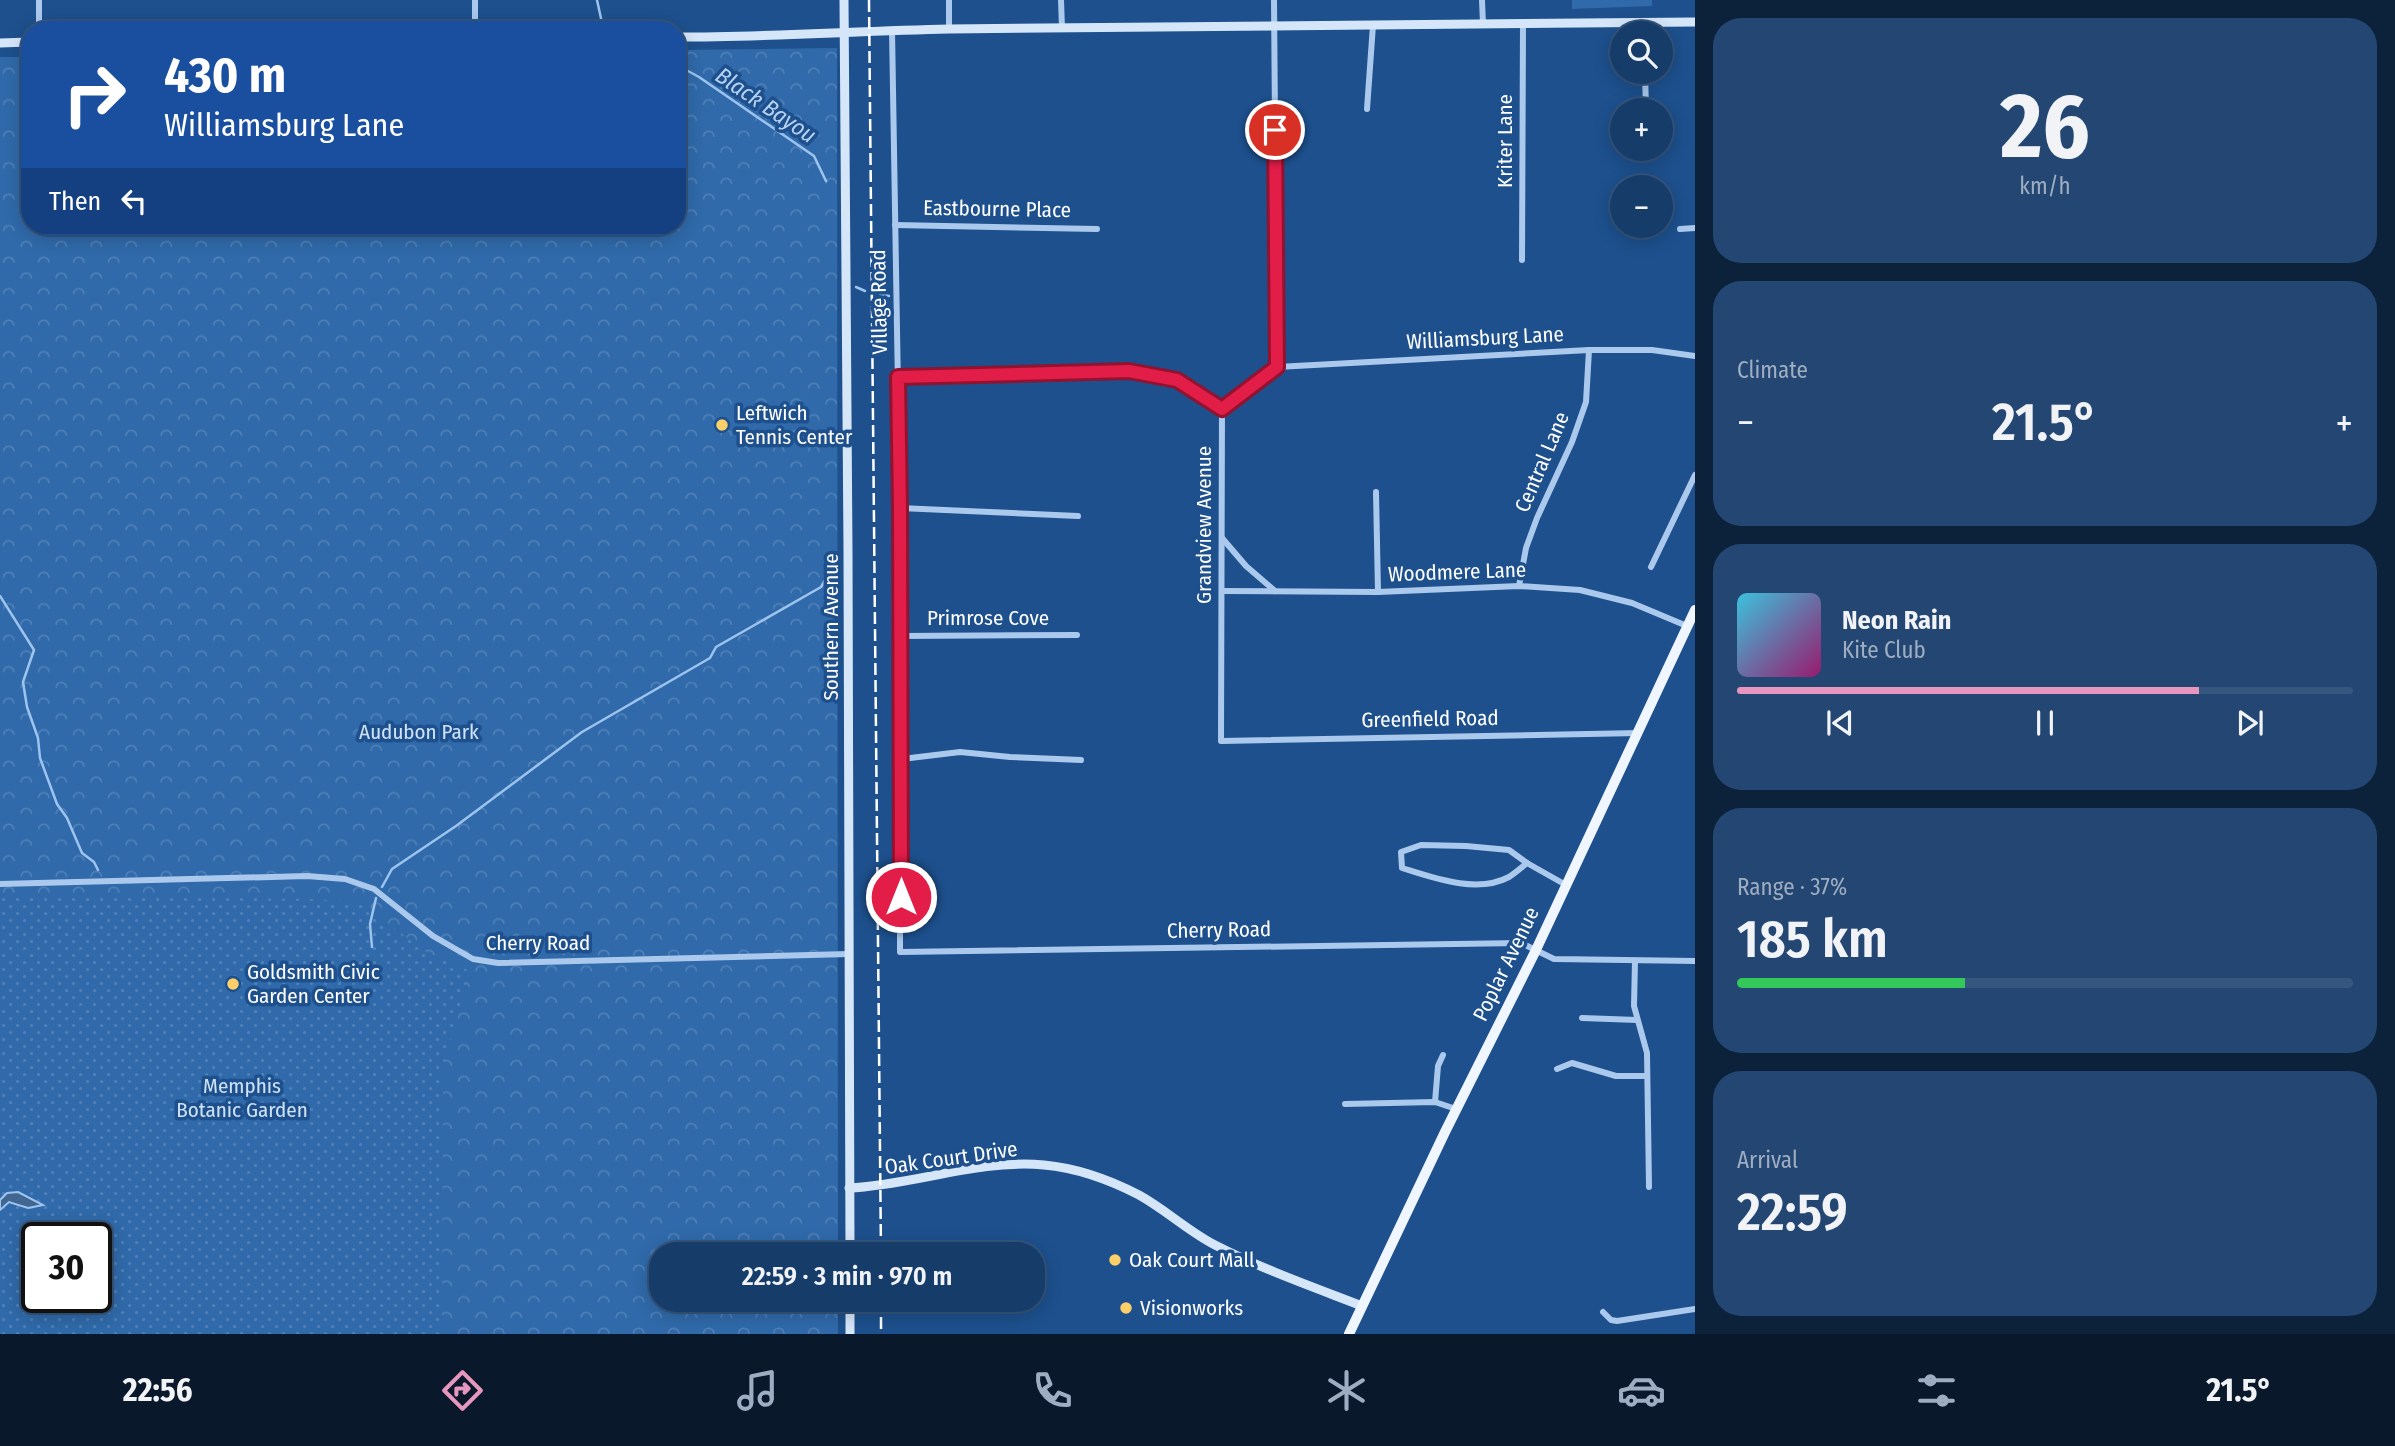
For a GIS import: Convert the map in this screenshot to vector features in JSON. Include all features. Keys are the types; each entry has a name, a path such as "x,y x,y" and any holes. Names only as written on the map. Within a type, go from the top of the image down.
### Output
{"main road":[{"name":"Poplar Avenue","path":"1349,1334 1456,1109 1535,952 1695,610"}],"street":[{"path":"39,0 40,21"},
{"path":"475,0 475,21"},
{"name":"Southern Avenue","path":"844,0 850,1242"},
{"path":"949,0 949,29"},
{"path":"1061,0 1062,28"},
{"path":"898,377 1129,371 1177,380 1222,409 1277,367 1274,0"},
{"path":"1482,0 1483,24"},
{"name":"Kriter Lane","path":"1522,260 1523,22"},
{"path":"686,37 763,37 844,31 949,29 1610,22"},
{"path":"1673,22 1695,22"},
{"path":"1367,109 1373,25"},
{"name":"Village Road","path":"892,30 900,508 900,952"},
{"path":"0,43 21,42"},
{"name":"Eastbourne Place","path":"895,225 1097,229"},
{"path":"1680,229 1695,228"},
{"name":"Williamsburg Lane","path":"1277,367 1589,350 1652,350 1695,356"},
{"name":"Central Lane","path":"1519,586 1529,538 1572,442 1586,402 1589,350"},
{"name":"Grandview Avenue","path":"1221,741 1222,409"},
{"path":"1651,568 1695,475"},
{"path":"1376,492 1378,592"},
{"path":"1687,492 1695,497"},
{"path":"900,508 1078,516"},
{"path":"1222,538 1246,566 1275,591"},
{"name":"Woodmere Lane","path":"1222,591 1378,592 1519,586 1580,590 1632,603 1687,626"},
{"name":"Primrose Cove","path":"899,636 1077,635"},
{"name":"Greenfield Road","path":"1221,741 1639,733"},
{"path":"902,759 960,751 1010,757 1081,760"},
{"path":"1527,863 1508,877 1481,884 1438,880 1402,868 1401,852 1421,845 1509,850 1566,884"},
{"name":"Cherry Road","path":"0,884 307,876 345,879 374,889 433,936 473,960 498,963 849,954"},
{"name":"Cherry Road","path":"900,952 1521,943 1554,959 1695,961"},
{"path":"1635,961 1634,1006 1647,1053 1649,1186"},
{"path":"1582,1018 1637,1020"},
{"path":"1435,1102 1438,1069 1443,1055"},
{"path":"1557,1069 1572,1063 1616,1076 1647,1076"},
{"path":"1345,1104 1435,1102 1456,1109"},
{"name":"Oak Court Drive","path":"849,1188 880,1186 961,1170 1014,1164 1046,1165 1092,1174 1140,1196 1205,1239 1252,1263 1362,1306"},
{"path":"1603,1312 1611,1320 1617,1321 1695,1309"},
{"path":"850,1312 850,1334"}],"green space":[{"path":"1572,0 1652,0 1652,6 1572,9"},
{"name":"Audubon Park","path":"837,48 838,1242 649,1242 649,1312 838,1312 838,1334 0,1334 0,57 21,57 21,235 686,235 686,50"},
{"name":"Memphis Botanic Garden","path":"0,894 359,902 428,953 470,971 443,1067 442,1334 0,1334"}],"water":[{"path":"18,1192 43,1205 28,1208 9,1202 0,1210 0,1200 7,1193"}],"waterway":[{"name":"Black Bayou","path":"597,0 602,21"},
{"name":"Black Bayou","path":"686,70 814,156 826,181"},
{"name":"Black Bayou","path":"856,287 865,291"},
{"name":"Black Bayou","path":"880,294 889,296"},
{"path":"382,887 392,869 456,826 582,732 710,658 716,647 821,587 831,570"},
{"path":"0,596 34,650 23,682 27,707 38,738 40,758 57,804 67,818 82,853 94,862 98,870"},
{"path":"372,947 370,924 376,898"}],"railway":[{"path":"869,0 881,1242"},
{"path":"881,1312 881,1334"}],"place":[{"name":"Leftwich Tennis Center","path":"722,425"},
{"name":"Goldsmith Civic Garden Center","path":"233,984"},
{"name":"Oak Court Mall","path":"1115,1260"},
{"name":"Visionworks","path":"1126,1308"}],"route":[{"path":"901,897 898,377 1129,371 1177,380 1222,409 1277,367 1275,130"}]}
